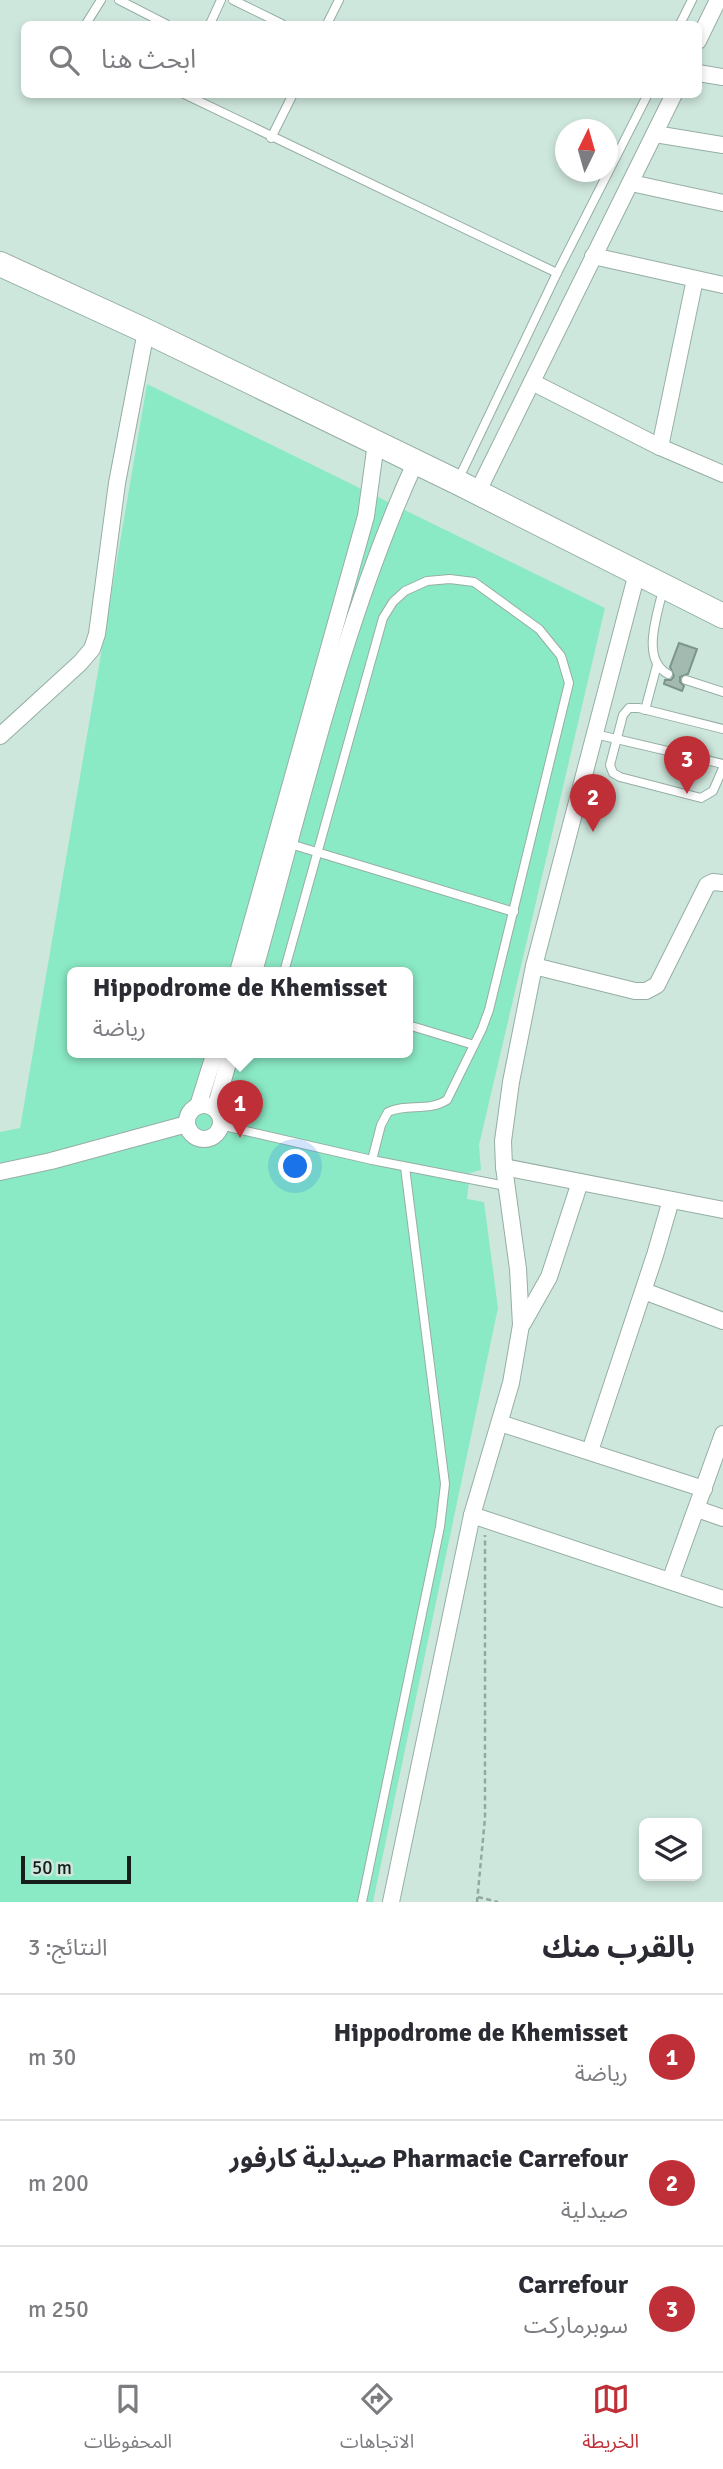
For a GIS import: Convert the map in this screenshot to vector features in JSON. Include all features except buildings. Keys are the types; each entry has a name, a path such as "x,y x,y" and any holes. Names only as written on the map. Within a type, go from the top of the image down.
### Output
{"main road":[{"path":"0,264 146,331 723,616"}],"street":[{"path":"702,37 715,22 718,0"},
{"path":"702,74 723,77"},
{"path":"467,488 533,382 672,98"},
{"path":"655,134 723,145"},
{"path":"631,183 722,198"},
{"path":"593,257 723,285"},
{"path":"660,447 695,279"},
{"path":"0,736 70,674 92,649 97,634 117,483 146,331"},
{"path":"533,382 660,447 723,472"},
{"path":"255,967 283,841 366,516 376,443"},
{"path":"240,967 345,648 392,517 415,463"},
{"path":"391,1902 521,1325 519,1269 504,1167 505,1119 534,966 637,573"},
{"path":"534,966 635,991 646,991 657,985 707,885 713,882 723,883"},
{"path":"198,1105 215,1109 220,1116 220,1125 212,1136 203,1139 194,1136 187,1124 189,1113 198,1105 213,1058"},
{"path":"215,1109 228,1058"},
{"path":"0,1171 51,1161 187,1124"},
{"path":"504,1167 723,1210"},
{"path":"521,1325 548,1277 580,1182"},
{"path":"590,1451 671,1200"},
{"path":"643,1291 723,1321"},
{"path":"500,1423 704,1489"},
{"path":"670,1581 723,1434"},
{"path":"697,1509 723,1518"},
{"path":"479,1518 723,1599"}],"lane":[{"path":"88,21 101,0"},
{"path":"119,0 160,21"},
{"path":"211,21 221,0"},
{"path":"233,0 276,21"},
{"path":"328,21 339,0"},
{"path":"682,21 692,0"},
{"path":"192,98 557,273"},
{"path":"271,138 291,98"},
{"path":"467,488 557,273 646,98"},
{"path":"285,967 374,646 388,610 405,591 426,581 450,579 474,582 539,629 561,656 569,683 489,1010 447,1100 437,1105 401,1108 388,1112 381,1125 372,1160"},
{"path":"645,710 657,665 652,648 663,587"},
{"path":"657,665 668,674"},
{"path":"685,680 723,692"},
{"path":"595,733 617,738 723,766 713,791 701,798 620,778 613,773 610,765 617,738 626,711 634,707 723,729"},
{"path":"283,841 514,912"},
{"path":"413,1027 474,1045"},
{"path":"220,1125 405,1167 506,1185"},
{"path":"362,1902 440,1527 445,1484 405,1167"}],"path":[{"path":"477,1902 485,1818 479,1518"},
{"path":"478,1897 498,1902"}],"green space":[{"path":"147,384 605,608 479,1145 481,1170 470,1173 467,1199 484,1202 498,1308 373,1902 0,1902 0,1132 20,1128"}],"place":[{"name":"Carrefour","path":"687,794"},
{"name":"Pharmacie Carrefour صيدلية كارفور","path":"593,832"},
{"name":"Hippodrome de Khemisset","path":"240,1138"}]}
